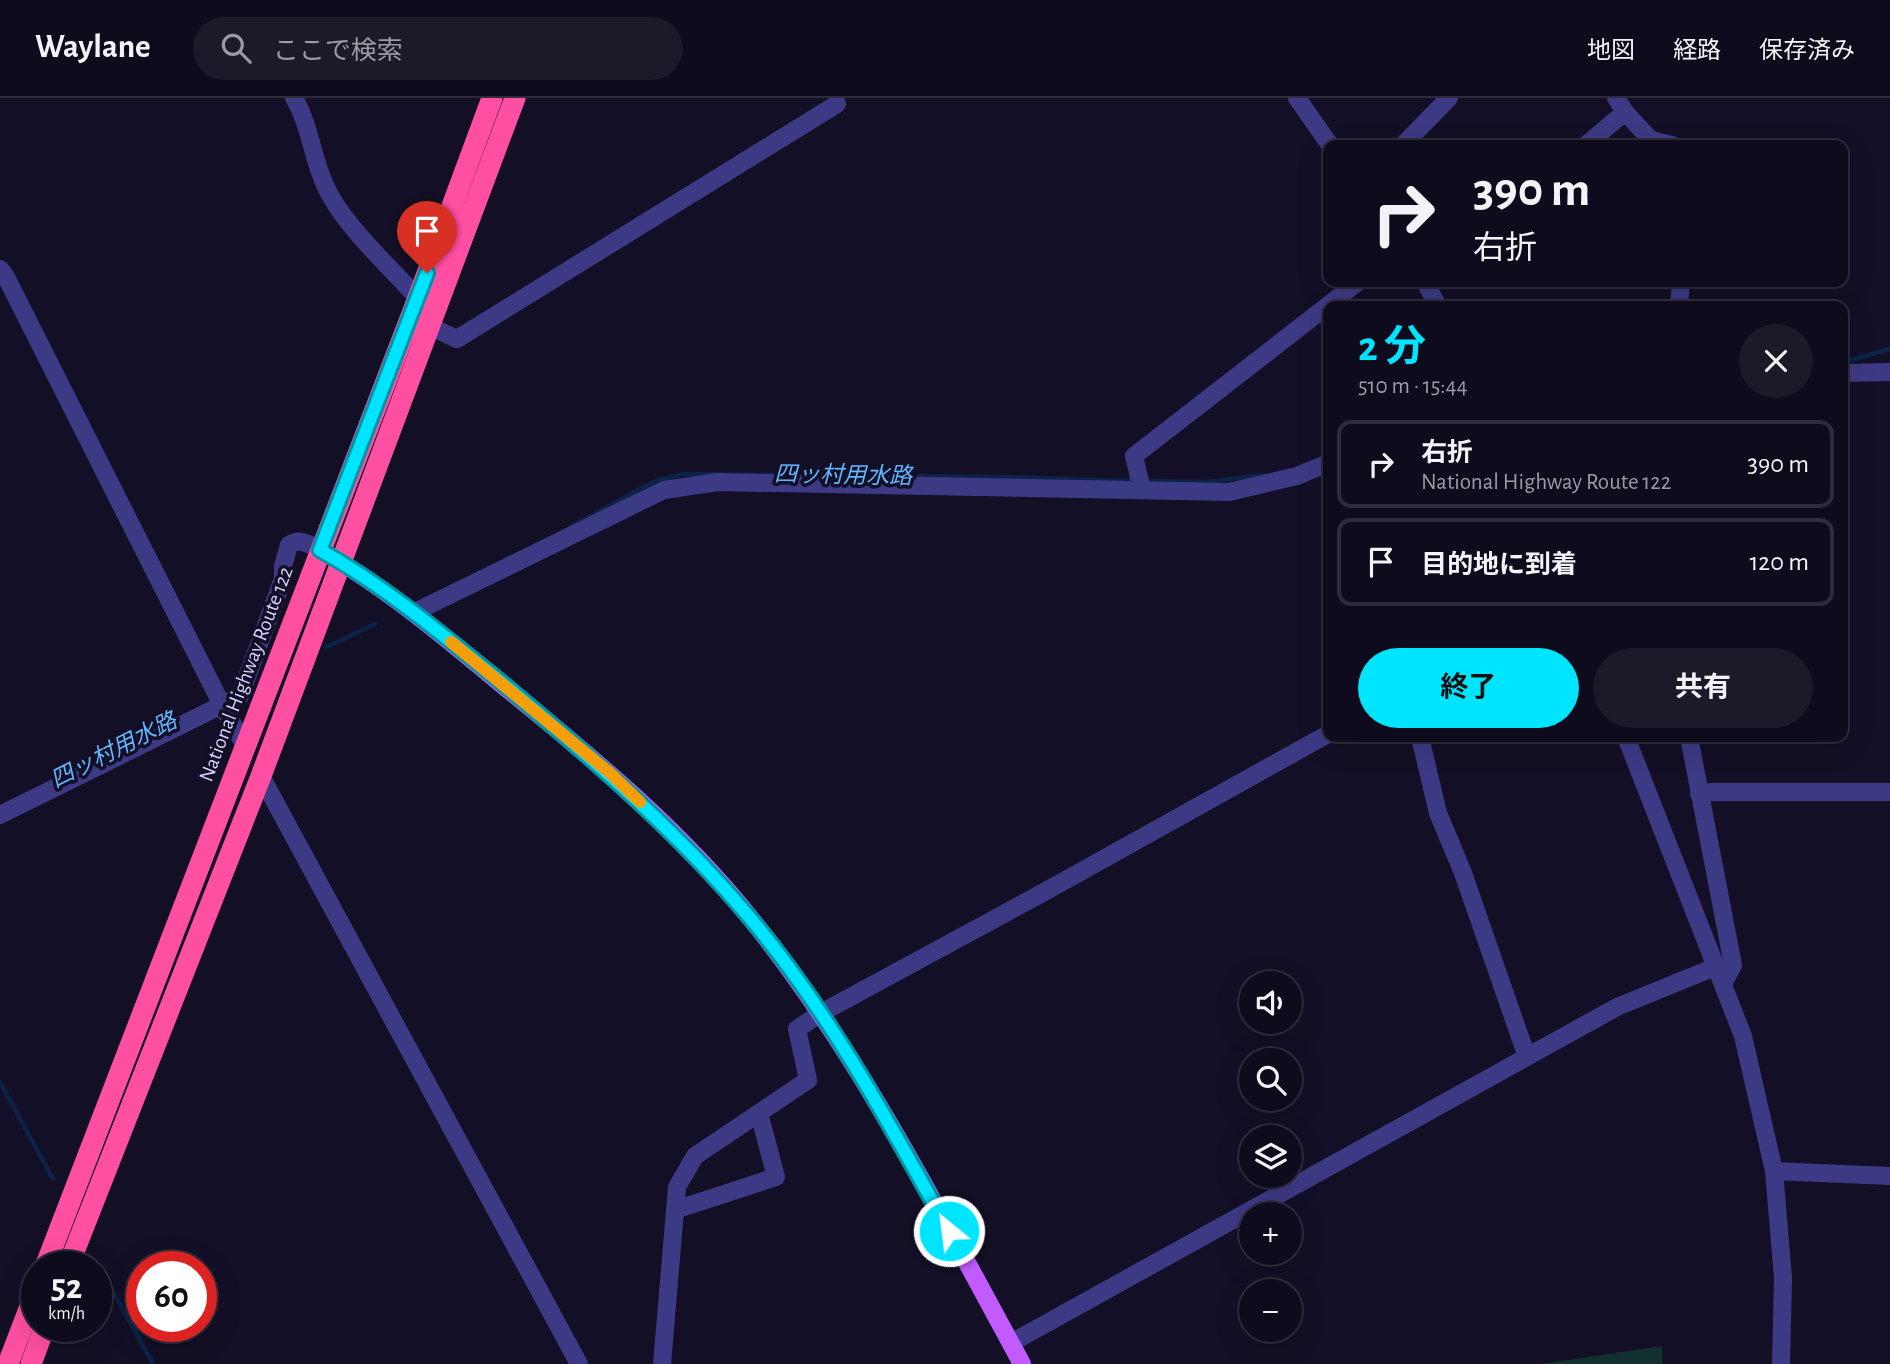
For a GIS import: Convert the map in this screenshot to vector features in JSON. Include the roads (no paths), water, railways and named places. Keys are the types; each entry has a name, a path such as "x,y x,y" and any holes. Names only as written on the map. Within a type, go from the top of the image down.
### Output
{"highway":[{"name":"National Highway Route 122","path":"51,1251 418,298 492,98"},
{"path":"74,1251 261,776 515,98"},
{"path":"8,1364 21,1330"},
{"path":"31,1364 39,1342"}],"main road":[{"path":"320,550 415,612 610,773 694,854 751,919 821,1013 899,1142 1023,1364"}],"street":[{"path":"294,98 301,110 325,187 351,226 418,298"},
{"path":"1297,98 1326,140"},
{"path":"1408,140 1449,98"},
{"path":"429,326 457,339 837,104"},
{"path":"1590,140 1620,105 1651,140"},
{"path":"2,275 245,746"},
{"path":"1334,301 1352,287"},
{"path":"1142,491 1135,456 1323,309"},
{"path":"1848,373 1890,372"},
{"path":"415,612 664,489 718,482 1229,492 1297,476 1323,465"},
{"path":"0,815 240,696 283,579 283,566 289,544 302,542 320,550"},
{"path":"662,1364 677,1187 695,1156 808,1080 797,1029 821,1013 1323,737"},
{"path":"1421,742 1438,813 1463,873 1527,1057"},
{"path":"1628,742 1743,1036 1774,1171 1783,1278 1781,1364"},
{"path":"1690,742 1733,965 1723,984"},
{"path":"261,776 579,1364"},
{"path":"1699,794 1890,792"},
{"path":"1011,1343 1617,1007 1715,967"},
{"path":"675,1210 776,1177 759,1113"},
{"path":"1774,1171 1890,1176"}],"waterway":[{"name":"四ッ村用水路","path":"1848,361 1890,349"},
{"name":"四ッ村用水路","path":"572,526 655,481 683,474 1133,481"},
{"name":"四ッ村用水路","path":"1145,481 1207,482 1264,475"},
{"name":"四ッ村用水路","path":"326,647 375,624"},
{"name":"四ッ村用水路","path":"0,1082 53,1179"},
{"name":"四ッ村用水路","path":"112,1290 153,1364"}]}
